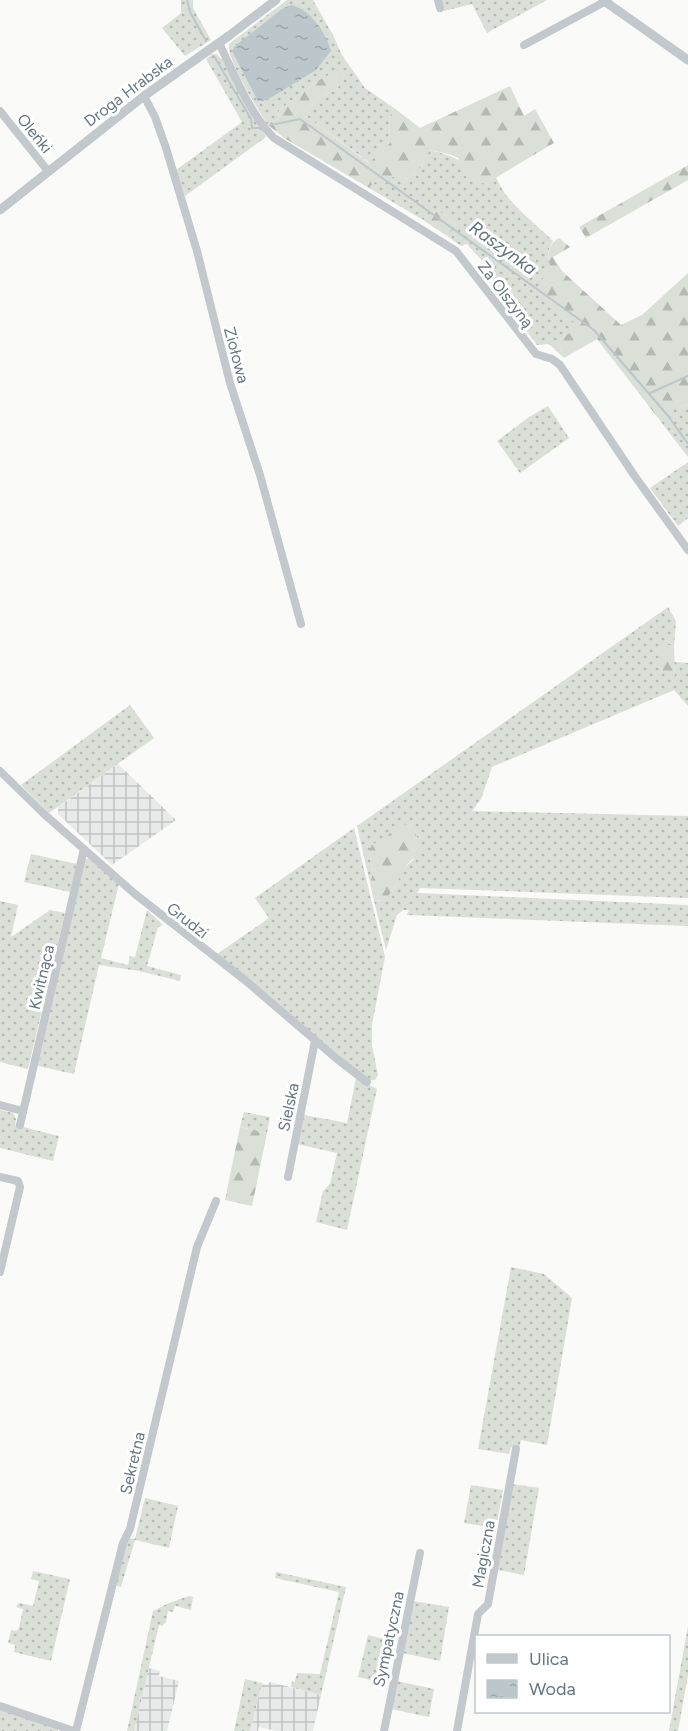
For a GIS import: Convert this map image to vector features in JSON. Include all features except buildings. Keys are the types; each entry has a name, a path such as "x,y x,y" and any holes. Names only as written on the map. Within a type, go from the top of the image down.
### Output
{"street":[{"name":"Droga Hrabska","path":"0,210 144,96 276,0"},
{"path":"524,45 606,0 688,60"},
{"name":"Za Olszyną","path":"219,43 263,128 274,138 456,251 536,354 552,359 560,365 688,550"},
{"name":"Ziołowa","path":"144,96 155,117 166,148 197,251 230,382 260,475 301,624"},
{"name":"Oleńki","path":"0,111 48,171"},
{"name":"Grudzi","path":"0,771 140,899 246,981 367,1083"},
{"name":"Kwitnąca","path":"20,1125 84,849"},
{"name":"Sielska","path":"288,1177 315,1041"},
{"path":"0,1105 23,1111"},
{"path":"0,1177 18,1181 21,1187 0,1272"},
{"name":"Sekretna","path":"75,1731 123,1543 130,1529 197,1247 216,1201"},
{"name":"Magiczna","path":"457,1731 478,1614 488,1604 516,1449"},
{"name":"Sympatyczna","path":"384,1731 420,1553"},
{"path":"0,1706 75,1731"}],"shaded area":[{"path":"118,764 176,820 112,865 58,814 58,807"},
{"path":"149,1668 160,1671 159,1676 179,1681 167,1731 134,1731"},
{"path":"270,1682 321,1695 313,1731 276,1731 259,1727 258,1731 250,1731 262,1683 267,1685"}],"green space":[{"path":"181,0 193,0 193,8 211,40 185,56 162,28 181,13"},
{"path":"287,0 313,0 342,55 365,88 394,108 389,118 390,143 370,163 303,114 319,98 338,88 322,78 279,110 278,119 267,124 237,72 229,51 229,44"},
{"path":"441,0 547,0 487,33 472,4 444,11"},
{"path":"212,54 223,58 266,137 185,196 176,170 242,122 206,59"},
{"path":"338,70 342,78 338,88 319,98 303,114 369,163 390,143 389,118 394,108 420,128 510,86 524,116 535,109 554,143 485,184 466,177 458,158 430,150 421,167 408,179 382,178 369,188 284,138 267,124 278,119 279,110 322,78"},
{"path":"429,150 447,155 460,162 485,184 496,177 513,204 553,241 548,253 550,266 580,326 558,341 564,358 549,344 537,345 484,275 485,264 467,244 461,246 447,236 456,225 438,210 423,220 369,188 382,178 408,179 421,167"},
{"path":"688,165 688,180 586,238 579,227"},
{"path":"438,210 456,225 447,236 423,220"},
{"path":"559,238 570,247 553,257 562,271 621,325 642,315 688,273 688,404 680,407 667,407 658,418 597,339 564,358 558,341 579,326 535,292 550,266 548,254 550,247"},
{"path":"688,404 688,457 658,418 667,407 680,407"},
{"path":"548,406 569,438 520,473 497,441"},
{"path":"688,462 688,518 678,526 650,488"},
{"path":"668,607 676,621 674,646 663,645 675,676 674,662 688,663 688,706 674,690 492,767 481,799 472,811 688,816 688,898 420,888 417,893 688,905 688,926 407,915 409,910 403,910 397,915 386,950 374,901 380,901 392,891 398,883 399,873 414,859 369,851 373,873 370,883 357,826"},
{"path":"663,644 674,646 675,676 666,677 664,674 661,657"},
{"path":"130,705 154,738 49,813 21,785"},
{"path":"405,824 416,835 421,849 400,873 398,883 385,900 374,901 370,883 373,873 369,851 372,845"},
{"path":"354,828 385,957 372,1025 372,1046 378,1075 375,1080 367,1080 217,954 269,918 255,898"},
{"path":"31,854 77,864 70,892 24,882"},
{"path":"90,858 119,884 101,958 128,965 130,956 135,957 147,910 163,925 158,927 147,966 181,975 180,981 139,971 99,965 74,1074 38,1066 83,861"},
{"path":"0,901 18,905 11,937 50,910 65,913 28,1069 0,1062"},
{"path":"356,1078 377,1089 347,1230 316,1222 323,1191 330,1184 337,1153 297,1144 304,1115 347,1123"},
{"path":"0,1110 13,1113 16,1119 15,1125 59,1136 53,1161 0,1148"},
{"path":"244,1112 270,1117 267,1133 240,1127"},
{"path":"240,1127 267,1133 252,1206 225,1200"},
{"path":"511,1267 544,1274 572,1298 547,1445 521,1440 519,1449 511,1447 509,1454 478,1449"},
{"path":"513,1484 539,1488 524,1575 498,1570"},
{"path":"471,1485 503,1490 496,1528 464,1523"},
{"path":"145,1498 178,1506 169,1548 135,1540 121,1587 117,1586 116,1581 128,1538 135,1539"},
{"path":"33,1571 70,1579 51,1661 14,1652 15,1645 8,1643 11,1630 16,1631 19,1628 23,1609 16,1607 19,1603 33,1606 39,1581 31,1579"},
{"path":"276,1572 346,1587 321,1695 291,1687 292,1681 295,1682 297,1673 320,1674 339,1592 275,1578"},
{"path":"189,1596 193,1597 191,1610 175,1606 173,1612 168,1611 166,1622 162,1626 159,1625 134,1731 127,1731 153,1611"},
{"path":"413,1601 449,1607 440,1661 403,1653"},
{"path":"688,1626 688,1675 678,1731 669,1731"},
{"path":"368,1635 396,1642 387,1684 358,1677"},
{"path":"245,1679 262,1683 250,1731 234,1731"},
{"path":"397,1681 434,1689 429,1717 391,1709"},
{"path":"0,1709 57,1728 58,1731 0,1731"}],"water":[{"path":"291,5 305,11 317,23 331,51 316,70 267,100 258,101 232,51 235,46 282,9"}],"waterway":[{"name":"Raszynka","path":"187,0 190,12 206,41"},
{"name":"Raszynka","path":"214,56 251,119 252,128 260,128"},
{"name":"Raszynka","path":"271,125 300,119 594,330 669,417 688,444"},
{"path":"650,393 688,376"}]}
